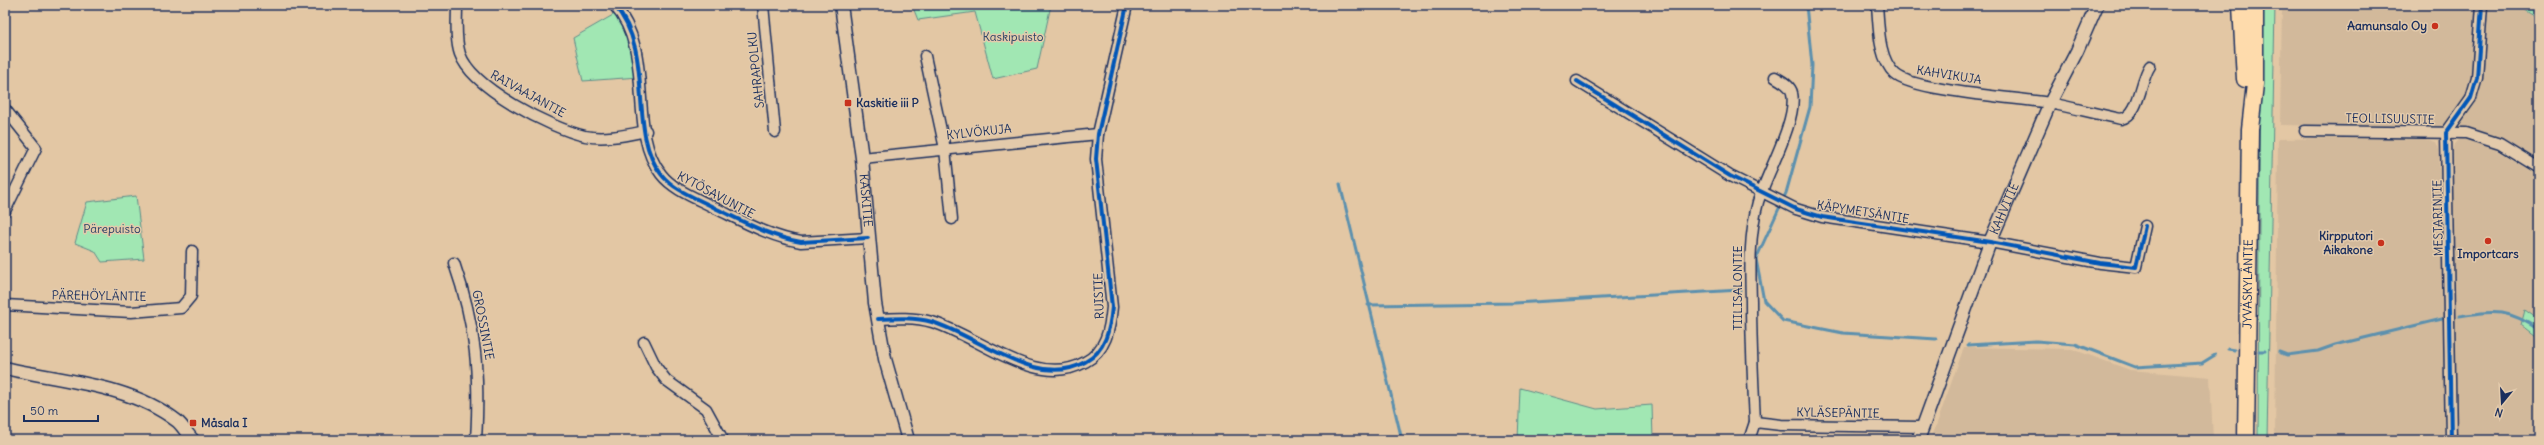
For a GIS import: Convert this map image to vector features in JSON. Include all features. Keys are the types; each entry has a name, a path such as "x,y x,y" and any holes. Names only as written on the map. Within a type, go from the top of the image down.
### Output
{"highway":[{"name":"JYVÄSKYLÄNTIE","path":"2241,5 2245,83 2250,129"},
{"name":"JYVÄSKYLÄNTIE","path":"2246,440 2250,129 2255,84 2255,5"}],"street":[{"name":"RAIVAAJANTIE","path":"457,5 456,29 460,54 472,74 484,86 556,126 585,136 618,136 646,131"},
{"name":"KYTÖSAVUNTIE","path":"614,5 628,23 636,44 646,131 653,160 661,174 672,185 752,226 777,237 801,242 868,238"},
{"name":"SAHRAPOLKU","path":"763,5 775,132"},
{"name":"KASKITIE","path":"841,5 862,158 868,238 878,319 885,359 908,440"},
{"name":"RUISTIE","path":"878,319 916,319 931,322 1024,364 1041,369 1067,369 1089,360 1100,350 1107,338 1111,325 1112,307 1096,159 1098,134 1127,5"},
{"name":"KAHVIKUJA","path":"1877,5 1883,53 1894,73 1900,78 1929,87 2050,103 2125,118 2133,109 2150,66"},
{"name":"KAHVITIE","path":"1918,440 1921,428 1990,242 2050,103 2077,51 2097,5"},
{"path":"2446,132 2471,98 2477,78 2482,5"},
{"path":"925,56 945,149 952,220"},
{"name":"TIILISALONTIE","path":"1749,440 1755,422 1749,266 1752,232 1761,192 1783,139 1793,103 1792,92 1789,87 1776,77"},
{"name":"KÄPYMETSÄNTIE","path":"1577,81 1730,176 1796,209 1822,217 1990,242 2064,258 2136,267 2145,226"},
{"path":"5,109 36,148 5,211"},
{"name":"TEOLLISUUSTIE","path":"2305,131 2466,133 2500,144 2539,168"},
{"name":"MESTARINTIE","path":"2446,132 2451,440"},
{"name":"KYLVÖKUJA","path":"862,158 1098,134"},
{"name":"PÄREHÖYLÄNTIE","path":"5,305 130,312 181,308 191,296 192,251"},
{"name":"GROSSINTIE","path":"454,263 475,342 478,364 476,440"},
{"path":"644,342 656,366 666,380 706,409 723,440"},
{"path":"5,368 88,383 127,396 178,422 193,440"},
{"name":"KYLÄSEPÄNTIE","path":"1755,422 1781,425 1921,428"}],"shaded area":[{"path":"2282,5 2516,5 2539,19 2539,162 2466,129 2280,125"},
{"path":"2419,137 2436,142 2439,150 2445,328 2444,440 2275,440 2278,139"},
{"path":"2460,139 2472,140 2491,147 2539,176 2539,320 2525,310 2521,325 2539,339 2539,440 2457,440 2452,154 2455,144"},
{"path":"1964,347 2072,349 2130,370 2210,377 2213,440 1931,440"}],"green space":[{"name":"Kaskipuisto","path":"912,5 1051,5 1037,69 993,79 975,12 918,20"},
{"path":"2260,5 2275,5 2267,440 2258,440"},
{"path":"2516,5 2539,5 2539,19"},
{"path":"620,11 639,77 583,81 573,38"},
{"name":"Pärepuisto","path":"136,196 144,259 102,262 95,251 75,243 87,202"},
{"path":"2525,310 2539,320 2539,339 2521,325"},
{"path":"1520,388 1597,409 1652,405 1653,440 1518,440"}],"waterway":[{"path":"1806,5 1812,65 1810,107 1786,193 1756,259 1764,301 1783,321 1843,333 1936,339"},
{"path":"1340,184 1402,440"},
{"path":"1368,305 1515,303 1740,290"},
{"path":"2459,316 2492,312 2500,313 2518,318 2539,330"},
{"path":"2279,352 2287,355 2318,351 2335,345 2442,319"},
{"path":"1968,345 2036,341 2075,344 2135,367 2202,363 2215,355"},
{"path":"2228,349 2234,350"},
{"path":"2259,351 2265,351"}],"cycle path":[{"path":"614,5 627,24 635,46 639,68 645,136 651,156 666,180 695,198 748,224 779,237 801,242 868,238"},
{"path":"878,319 899,318 926,320 950,329 1008,358 1047,370 1067,369 1085,362 1098,352 1106,339 1112,307 1096,159 1098,134 1127,5"},
{"path":"2451,440 2446,133 2471,98 2477,78 2482,5"},
{"path":"1577,81 1730,176 1796,209 1822,217 1990,242 2100,263 2136,267 2145,226"}],"place":[{"name":"Aamunsalo Oy","path":"2435,26"},
{"name":"Kaskitie iii P","path":"848,103"},
{"name":"Importcars","path":"2488,241"},
{"name":"Kirpputori Aikakone","path":"2381,243"},
{"name":"Måsala I","path":"193,423"}]}
